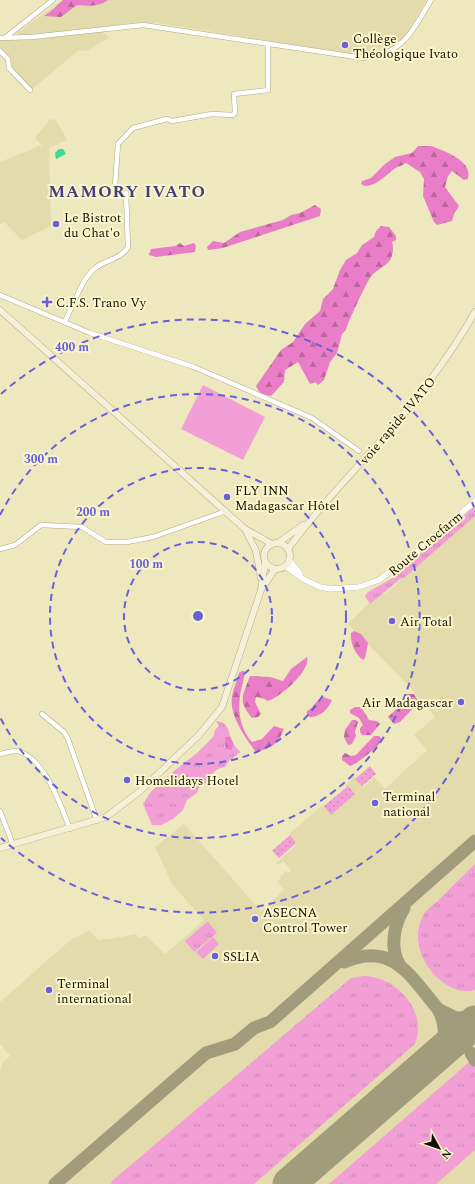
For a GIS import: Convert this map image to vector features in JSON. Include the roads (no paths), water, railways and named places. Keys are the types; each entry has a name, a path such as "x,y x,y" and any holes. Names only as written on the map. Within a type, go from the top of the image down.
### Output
{"main road":[{"path":"0,310 226,511 245,529 264,560 275,569"},
{"name":"voie rapide IVATO","path":"309,520 411,406 448,358 475,312"},
{"path":"0,848 97,821 114,813 183,752 212,721 222,707 261,590 264,552 309,520"},
{"path":"261,590 275,569 285,566 289,560 288,549 309,520"},
{"path":"245,529 288,549"},
{"path":"245,529 256,551 261,590"}],"street":[{"path":"6,37 53,0"},
{"path":"0,38 32,37 144,25 363,58 386,53 400,45 410,33 431,0"},
{"path":"115,186 118,144 133,128 167,119 172,121 212,114 233,115 235,113 234,94 268,90 268,44"},
{"path":"0,51 8,59 9,68 30,90"},
{"path":"65,321 88,275 98,266 120,257 128,247 126,193"},
{"path":"0,295 105,338 194,368 312,418 359,451"},
{"name":"Route Crocfarm","path":"285,566 303,579 330,589 358,587 379,580 419,550 475,501"},
{"path":"0,549 15,545 41,525 82,527 106,542 127,542 153,537 226,511"},
{"path":"289,560 303,579"},
{"path":"42,714 64,732 68,739 97,821"},
{"path":"0,754 16,751 21,752 35,762 48,779 70,829"},
{"path":"0,811 13,845"}],"water":[{"path":"59,149 63,149 66,154 56,159 55,153"}],"place":[{"name":"Collège Théologique Ivato","path":"345,45"},
{"name":"Le Bistrot du Chat'o","path":"56,224"},
{"name":"C.F.S. Trano Vy","path":"47,302"},
{"name":"FLY INN Madagascar Hôtel","path":"227,497"},
{"name":"Air Total","path":"392,621"},
{"name":"Air Madagascar","path":"461,702"},
{"name":"Homelidays Hotel","path":"127,780"},
{"name":"Terminal national","path":"375,803"},
{"name":"ASECNA Control Tower","path":"255,919"},
{"name":"SSLIA","path":"215,956"},
{"name":"Terminal international","path":"49,990"}],"district":[{"name":"MAMORY IVATO","path":"127,191"}]}
